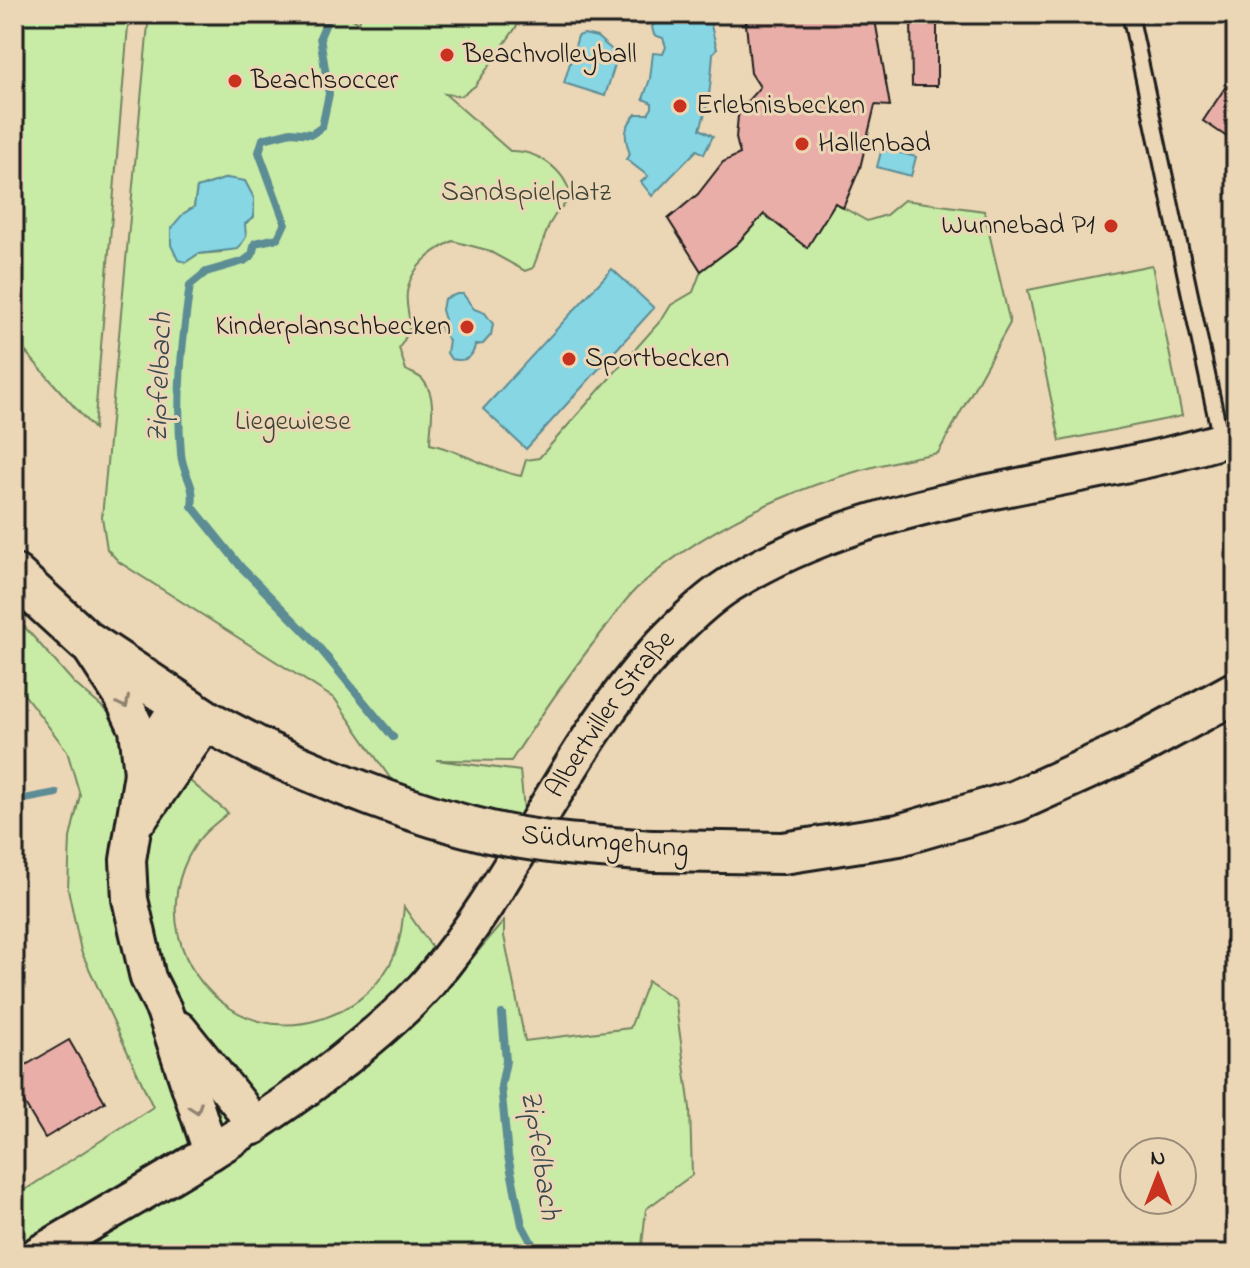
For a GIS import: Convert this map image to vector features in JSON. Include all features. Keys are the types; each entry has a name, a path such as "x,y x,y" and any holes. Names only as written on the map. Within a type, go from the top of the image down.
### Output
{"main road":[{"name":"Südumgehung","path":"14,575 86,641 193,713 266,752 346,787 416,812 491,832 564,844 654,851 783,853 899,835 1016,801 1133,748 1236,692"}],"street":[{"name":"Albertviller Straße","path":"38,1254 254,1127 314,1086 399,1014 429,982 482,912 581,749 633,676 680,625 725,587 782,554 840,531 907,512 1229,438"},
{"path":"86,641 122,697 137,729 142,773"},
{"path":"193,713 155,742 142,773 128,860 130,899 148,978 164,1010 211,1152"},
{"path":"132,831 165,779 193,713"},
{"path":"164,1010 254,1127"}],"lane":[{"path":"1130,14 1229,438"}],"green space":[{"path":"14,14 129,14 94,429 14,339"},
{"path":"149,14 352,14 351,18 359,23 361,14 510,14 519,23 475,86 461,96 445,94 510,151 530,154 548,163 563,178 571,197 549,225 533,268 525,271 487,250 453,241 424,260 409,283 407,301 410,325 399,348 406,370 422,379 428,387 432,411 430,444 521,476 526,460 539,458 663,318 671,305 693,292 701,271 737,244 764,214 807,247 835,203 867,221 886,215 904,200 984,211 1010,323 938,453 857,471 817,484 739,518 703,539 668,563 628,598 568,676 511,761 436,760 520,771 525,819 473,810 397,788 335,699 119,562 107,549 102,517","holes":["227,178 221,252 198,254 186,262 183,214 194,207 197,188"]},
{"path":"1152,265 1182,416 1060,441 1028,290"},
{"path":"14,615 75,684 228,813 205,833 183,868 177,890 176,913 186,956 197,976 230,1008 273,1024 318,1020 339,1012 359,1000 389,966 398,944 404,907 454,979 504,921 504,936 525,1041 630,1028 648,981 675,999 690,1108 692,1175 646,1209 641,1254 14,1254 14,1197 153,1107 81,951 68,889 70,838 80,795 67,751 14,681"}],"water":[{"name":"Erlebnisbecken","path":"655,14 708,14 717,49 713,53 708,100 700,129 713,136 704,154 697,150 652,196 641,182 648,176 626,159 630,154 626,133 636,114 648,114 652,108 652,103 643,99 650,79 653,53 663,54 666,47 663,38 654,35"},
{"path":"578,36 597,37 618,55 605,96 564,83"},
{"path":"882,148 916,157 911,176 877,167"},
{"path":"227,178 245,181 254,198 254,217 245,224 246,237 238,249 198,254 186,262 178,260 171,245 171,228 194,207 197,188"},
{"name":"Sportbecken","path":"612,269 654,308 526,449 483,409"},
{"name":"Kinderplanschbecken","path":"463,294 474,309 485,313 493,324 491,335 483,344 475,345 470,356 460,360 451,359 447,353 449,340 441,331 445,320 442,310 444,299"}],"building":[{"name":"Hallenbad","path":"745,14 874,14 890,106 875,105 860,168 843,208 835,203 807,248 764,214 737,244 701,271 668,219 698,194 723,162 740,154 736,138 738,116 760,87 751,73"},
{"path":"911,18 937,18 937,86 912,86"},
{"path":"1236,71 1236,143 1203,121"},
{"path":"69,1040 105,1102 45,1138 14,1086 14,1072"}],"waterway":[{"name":"Zipfelbach","path":"330,14 320,37 329,94 322,127 312,134 291,132 263,139 259,152 285,223 278,238 255,243 252,255 244,261 206,272 190,285 181,369 181,453 192,491 192,506 241,567 312,639 393,737"},
{"path":"14,801 56,793"},
{"name":"Zipfelbach","path":"502,1014 506,1061 501,1086 508,1156 522,1225 536,1254"}],"place":[{"name":"Beachvolleyball","path":"447,55"},
{"name":"Beachsoccer","path":"235,81"},
{"name":"Erlebnisbecken","path":"680,106"},
{"name":"Hallenbad","path":"802,144"},
{"name":"Wunnebad P1","path":"1111,226"},
{"name":"Kinderplanschbecken","path":"467,327"},
{"name":"Sportbecken","path":"569,359"}],"park label":[{"name":"Sandspielplatz","path":"526,193"},
{"name":"Liegewiese","path":"293,422"}]}
